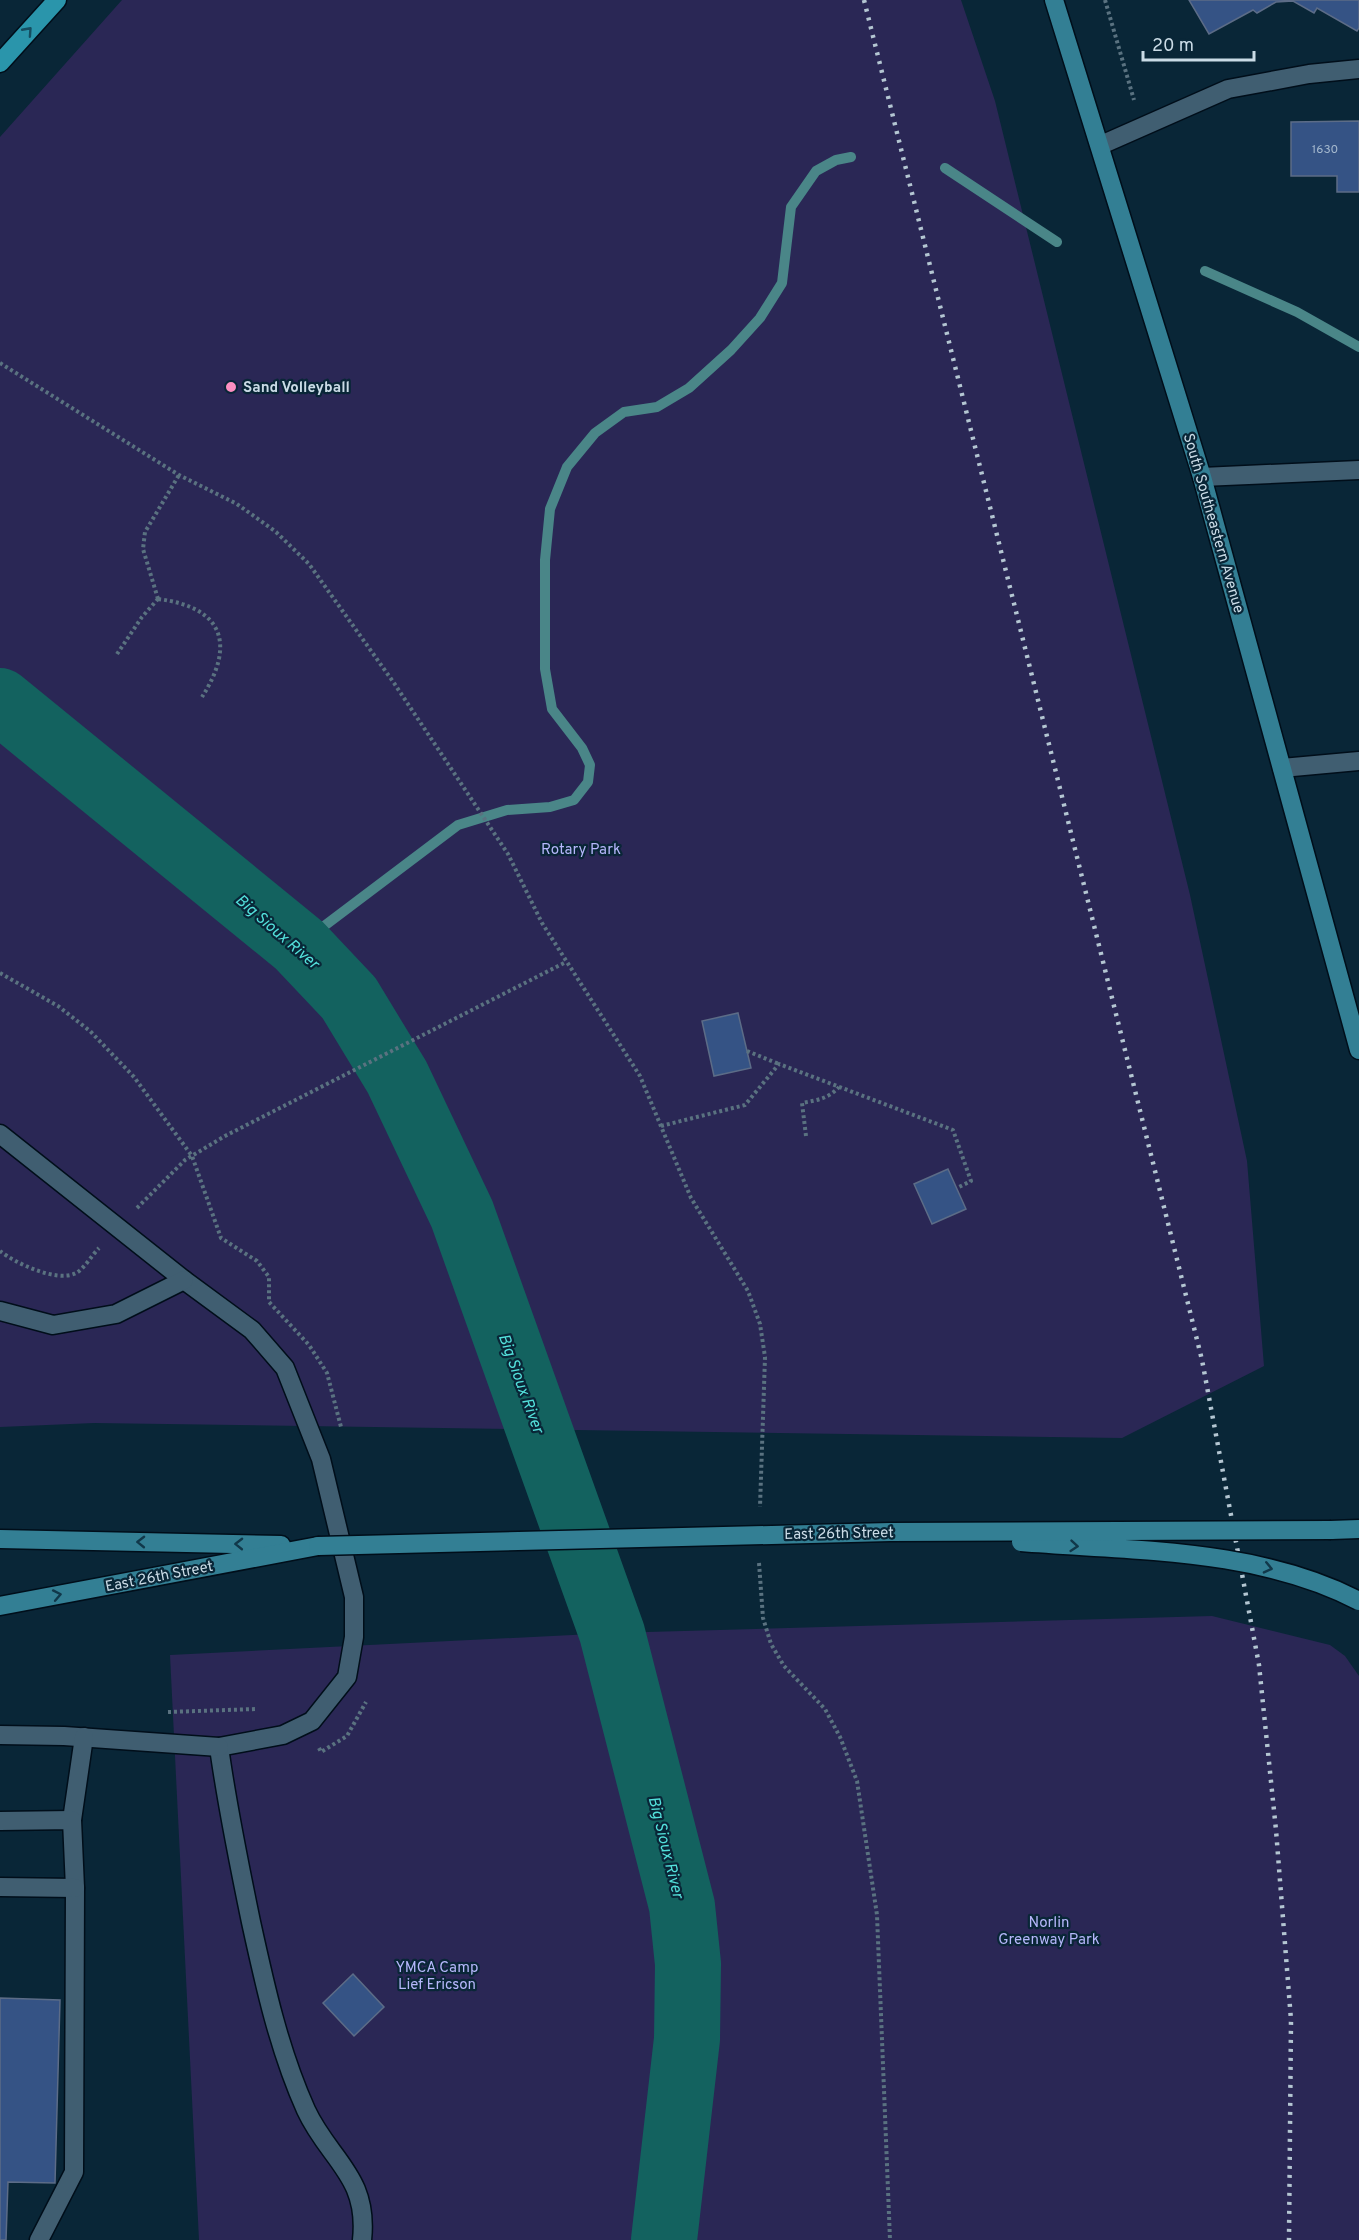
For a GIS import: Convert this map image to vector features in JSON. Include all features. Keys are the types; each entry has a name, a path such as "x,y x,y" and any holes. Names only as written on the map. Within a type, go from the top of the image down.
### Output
{"highway":[{"path":"0,63 57,0"}],"main road":[{"name":"South Southeastern Avenue","path":"1054,0 1101,145 1202,477 1359,1050"},
{"name":"East 26th Street","path":"0,1539 318,1546 890,1532 1359,1529"},
{"path":"890,1532 1214,1559 1290,1573 1336,1589 1359,1601"},
{"name":"East 26th Street","path":"0,1606 318,1546"}],"street":[{"path":"1101,145 1228,89 1309,74 1359,69"},
{"path":"1202,477 1359,470"},
{"path":"1282,768 1359,761"},
{"path":"0,1134 184,1280 252,1330 285,1368 321,1459 354,1597 354,1637 347,1677 332,1699 312,1721 283,1735 219,1747 84,1737 0,1735"},
{"path":"0,1311 53,1325 116,1314 184,1280"},
{"path":"39,2240 74,2172 75,1888 72,1820 84,1737"},
{"path":"219,1747 230,1821 270,2012 307,2112 353,2180 364,2218 362,2240"},
{"path":"0,1821 72,1820"},
{"path":"0,1887 75,1888"}],"path":[{"path":"1105,0 1141,128"},
{"path":"0,363 179,475 237,504 276,532 309,564 456,775 508,854"},
{"path":"158,599 142,549 145,532 179,475"},
{"path":"117,654 142,617 158,599"},
{"path":"158,599 180,602 200,611 214,627 221,643 221,658 216,675 202,697"},
{"path":"0,1251 13,1261 55,1275 76,1273 118,1228 192,1156 279,1108 566,962"},
{"path":"0,973 58,1006 90,1031 134,1077 192,1156 221,1238 257,1261 269,1277 269,1302 309,1345 327,1373 342,1432"},
{"path":"747,1051 953,1130 971,1181 957,1188"},
{"path":"661,1126 745,1105 779,1065"},
{"path":"806,1136 802,1103 822,1099 831,1095 839,1087"},
{"path":"305,1724 321,1752 347,1736 368,1699"},
{"path":"163,1713 268,1708"}],"green space":[{"name":"Rotary Park","path":"122,0 961,0 995,101 1190,895 1247,1161 1264,1366 1122,1438 94,1423 0,1427 0,137"},
{"path":"1212,1616 1330,1645 1345,1656 1359,1676 1359,2240 199,2240 170,1655 612,1633"}],"building":[{"path":"1189,0 1359,0 1359,28 1357,31 1317,8 1314,13 1293,1 1276,2 1257,13 1253,10 1209,34"},
{"path":"1359,121 1359,192 1337,192 1337,176 1291,176 1291,122"},
{"path":"738,1013 751,1068 714,1076 702,1021"},
{"path":"948,1169 966,1209 932,1224 914,1184"},
{"path":"353,1974 384,2007 354,2036 323,2003"},
{"path":"0,1998 60,2000 55,2183 8,2182 6,2240 0,2240"}],"waterway":[{"path":"299,945 458,825 507,810 550,807 574,800 588,782 590,765 582,748 552,709 545,669 545,560 550,509 567,467 595,433 624,412 657,407 689,388 731,350 760,318 782,283 791,207 816,171 836,160 851,157"},
{"path":"945,168 1057,242"},
{"path":"1205,271 1297,312 1359,347"},
{"name":"Big Sioux River","path":"0,701 299,945 349,998 397,1077 462,1214 612,1633 682,1906 688,1964 687,2039 664,2240"}],"railway":[{"path":"864,0 1202,1360 1259,1665 1276,1830 1291,2020 1289,2240"}],"place":[{"name":"Sand Volleyball","path":"231,387"}],"park label":[{"name":"Norlin Greenway Park","path":"1049,1930"},
{"name":"YMCA Camp Lief Ericson","path":"437,1976"}]}
